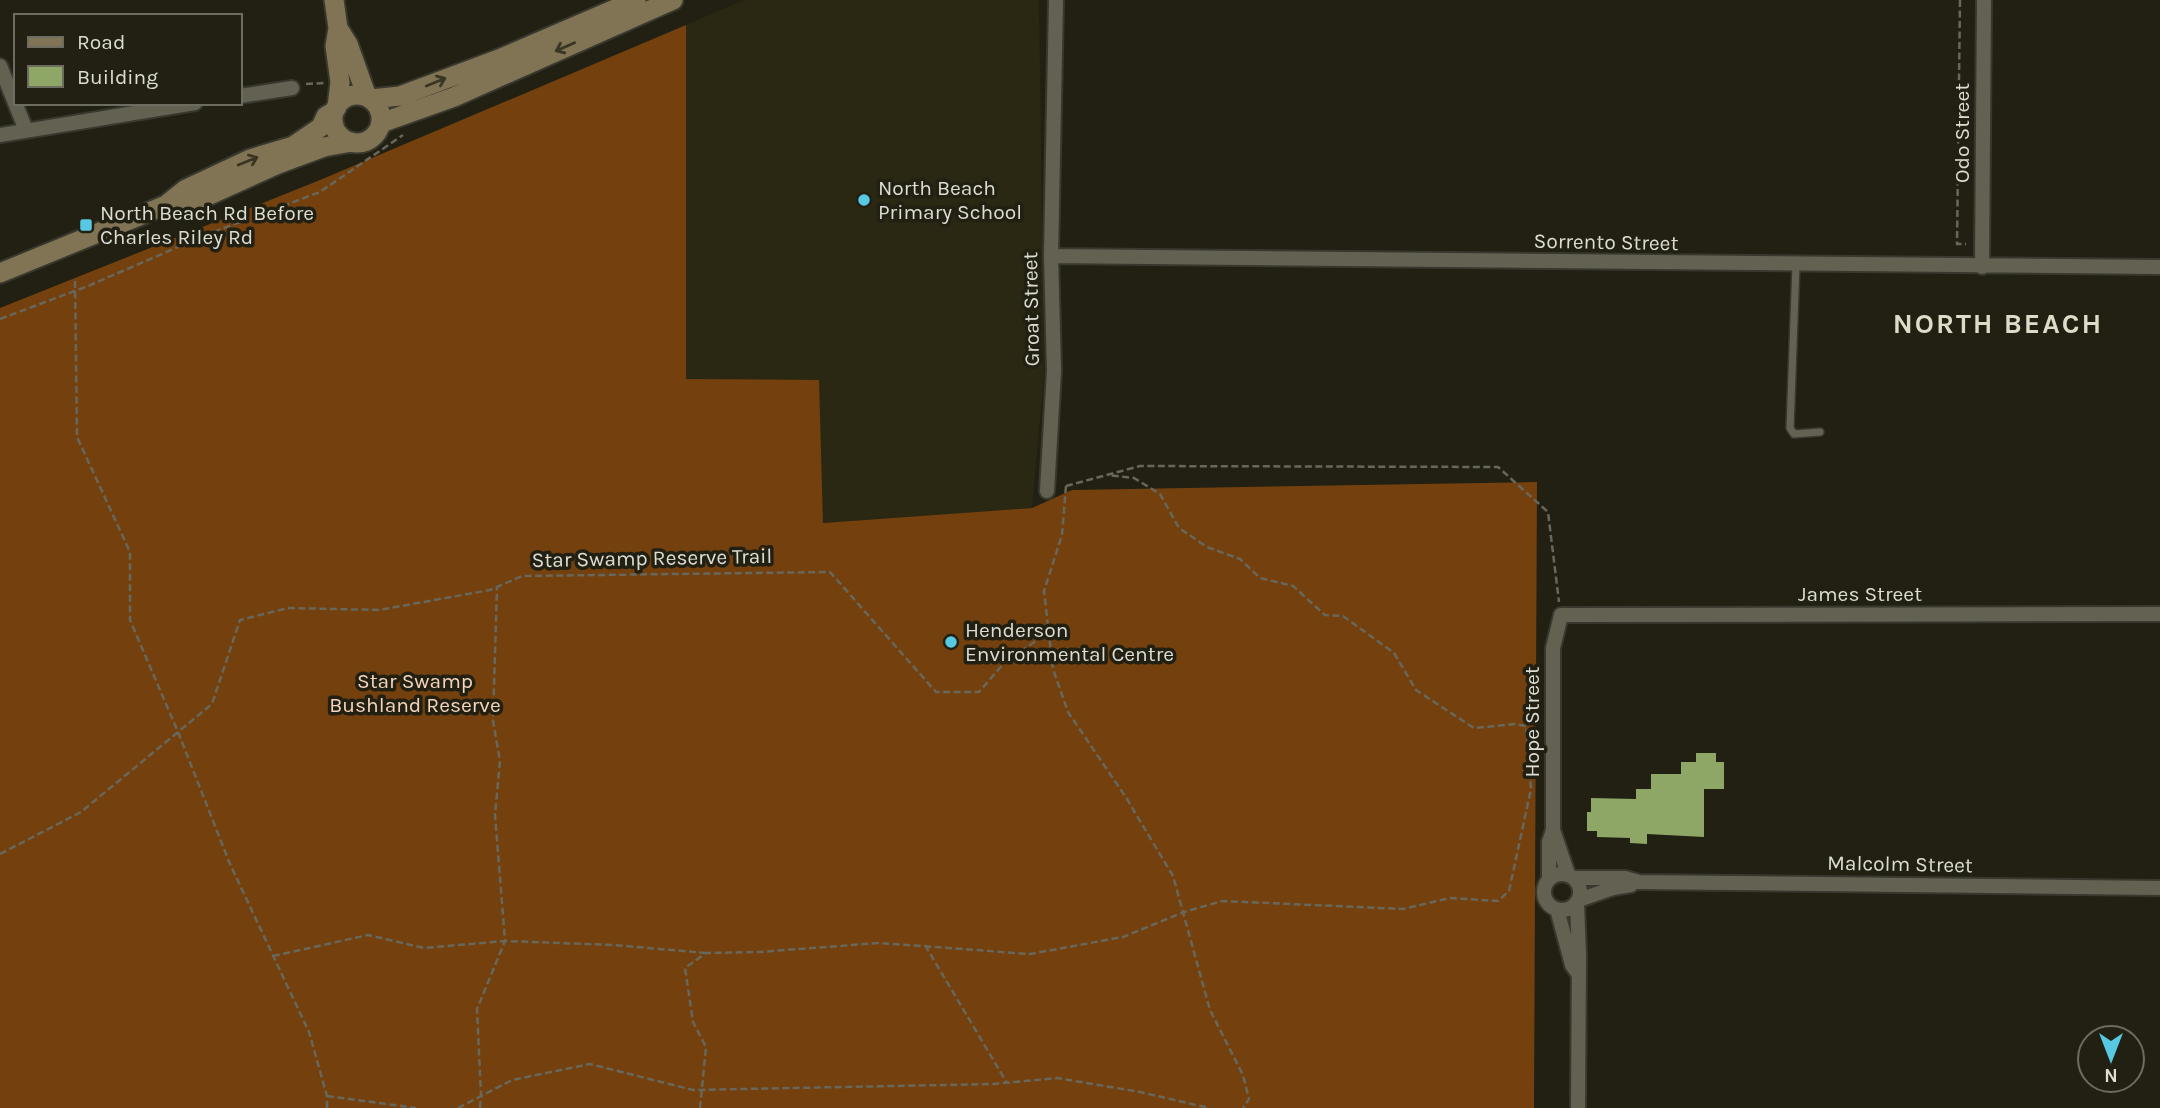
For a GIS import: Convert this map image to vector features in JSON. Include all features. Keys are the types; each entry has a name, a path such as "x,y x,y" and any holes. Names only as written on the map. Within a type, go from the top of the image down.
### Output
{"main road":[{"path":"334,0 338,28 335,46 340,82 335,127 345,139 352,142"},
{"path":"0,273 166,205 186,190 250,159 293,146 321,127 326,116 350,96 400,96 499,59 636,0"},
{"path":"381,123 454,97 673,0"},
{"path":"166,205 194,202 278,164 324,147 368,140 379,130 379,110 369,98 348,44 338,28"}],"street":[{"name":"Groat Street","path":"1047,491 1054,371 1051,256 1056,0"},
{"name":"Odo Street","path":"1982,267 1984,0"},
{"path":"0,66 14,100"},
{"path":"242,96 292,88"},
{"path":"16,105 26,130"},
{"path":"0,135 182,105"},
{"name":"Sorrento Street","path":"1051,256 2160,267"},
{"name":"James Street","path":"1561,615 2160,614"},
{"name":"Hope Street","path":"1549,878 1549,842 1553,830 1553,648 1561,615"},
{"name":"Hope Street","path":"1553,830 1571,876"},
{"path":"1578,902 1568,909 1551,907 1544,896 1549,878 1558,874 1571,876 1581,891 1578,902 1577,973 1578,1108"},
{"name":"Malcolm Street","path":"1571,876 1625,878 1639,882"},
{"name":"Malcolm Street","path":"1578,902 1613,888 1639,882 2160,888"},
{"path":"1557,909 1572,965 1577,973"}],"lane":[{"path":"1796,265 1790,428 1794,434 1820,432"}],"path":[{"path":"1960,0 1957,244 1966,244"},
{"path":"0,319 75,291 208,234 320,192 409,131"},
{"path":"75,281 77,438 130,552 130,620 230,864 309,1032 327,1096 327,1108"},
{"path":"1047,491 1140,466 1498,467 1548,512 1561,615"},
{"path":"273,956 368,935 424,948 505,941 614,945 706,953 880,943 925,944 1030,954 1123,937 1184,912 1222,901 1403,909 1450,898 1498,901 1509,891 1531,789 1526,726 1515,724 1474,728 1416,690 1394,653 1343,616 1325,615 1293,586 1260,578 1240,559 1207,547 1179,528 1160,494 1134,478 1108,475"},
{"path":"1066,486 1062,535 1044,591 1053,669 1068,712 1127,799 1172,876 1210,1010 1243,1075 1250,1099 1243,1108"},
{"name":"Star Swamp Reserve Trail","path":"0,854 81,812 212,704 240,620 289,608 379,610 497,587 522,576 830,572 936,692 979,692 1005,662 1049,632"},
{"path":"480,1108 477,1009 505,941 495,815 500,761 493,721 497,587"},
{"path":"925,944 1007,1083"},
{"path":"700,1108 704,1090 706,1047 693,1022 685,968 706,953"},
{"path":"458,1108 512,1080 590,1064 693,1090 1007,1083 1057,1078 1140,1092 1209,1108"},
{"path":"327,1096 416,1108"}],"shaded area":[{"name":"North Beach Primary School","path":"744,0 1039,0 1044,375 1032,508 822,523 686,379 686,25"}],"green space":[{"name":"Star Swamp Bushland Reserve","path":"686,25 686,379 819,380 823,523 1032,508 1072,490 1537,482 1534,1108 0,1108 0,308 320,180"}],"building":[{"path":"1696,753 1716,753 1716,762 1724,762 1724,789 1704,789 1704,837 1647,834 1647,844 1630,843 1630,838 1597,837 1597,831 1587,831 1587,812 1591,812 1591,798 1636,799 1636,789 1651,789 1651,774 1681,774 1681,762 1696,762"}],"place":[{"name":"North Beach Primary School","path":"864,200"},
{"name":"North Beach Rd Before Charles Riley Rd","path":"86,225"},
{"name":"Henderson Environmental Centre","path":"951,642"}],"district":[{"name":"NORTH BEACH","path":"1998,323"}]}
